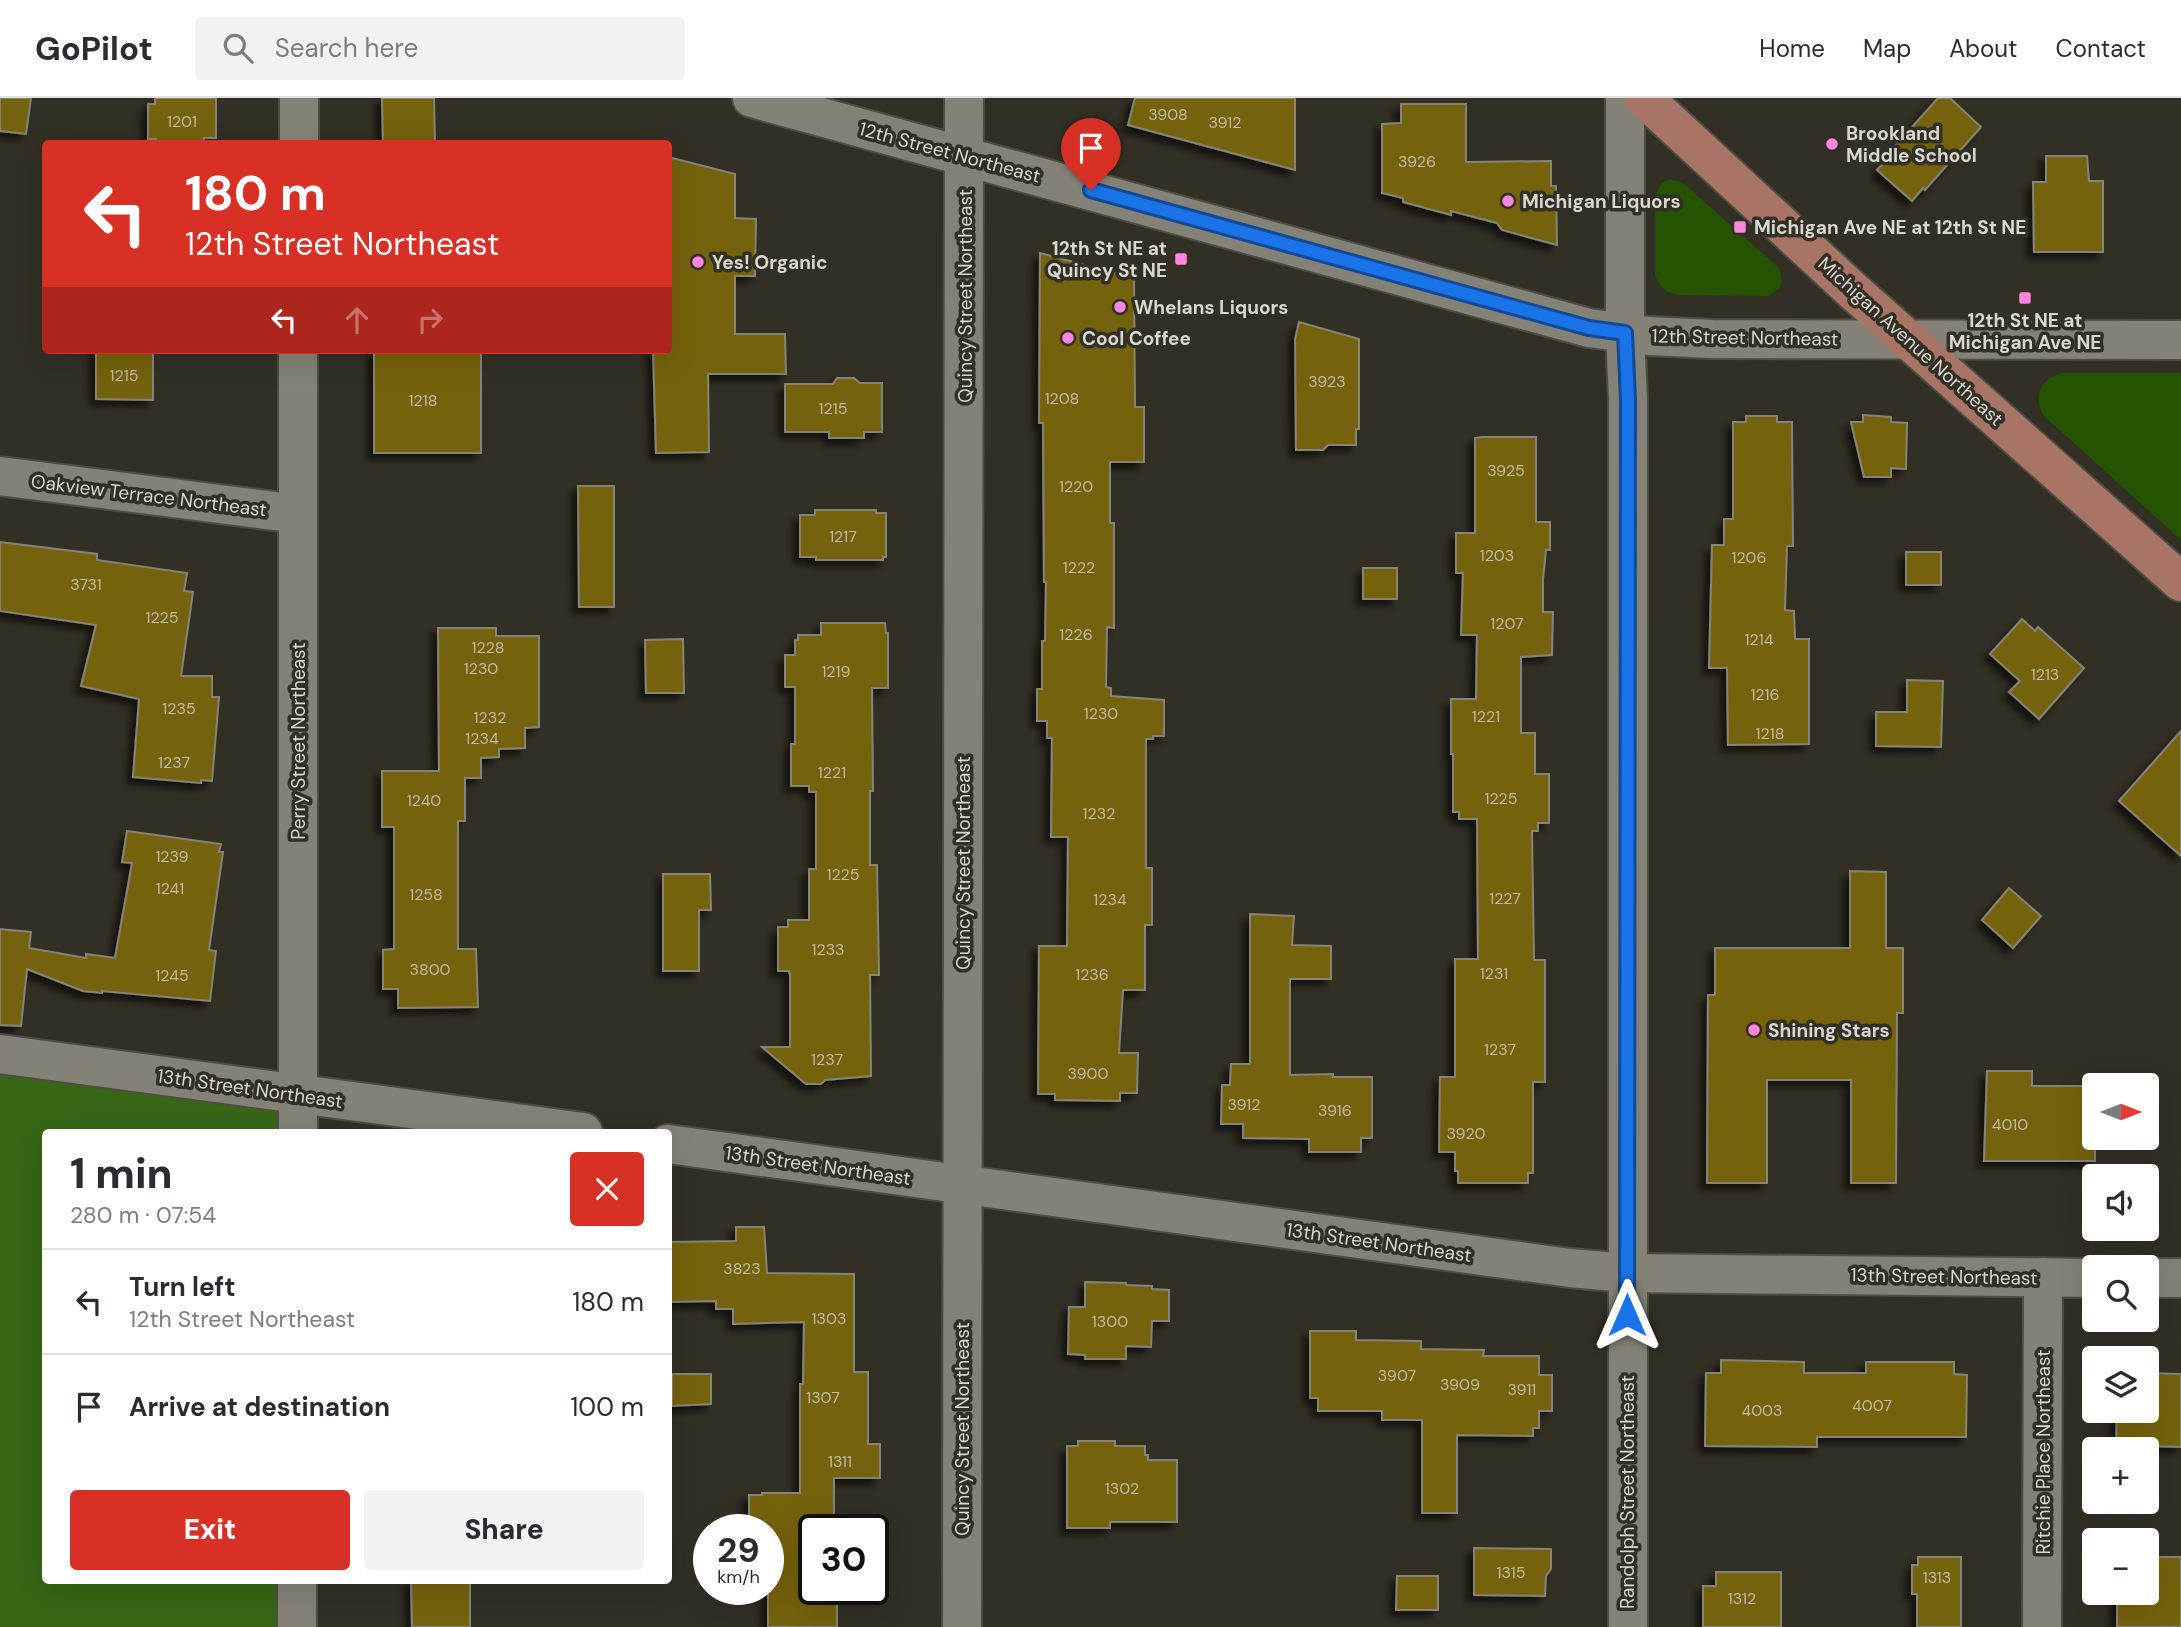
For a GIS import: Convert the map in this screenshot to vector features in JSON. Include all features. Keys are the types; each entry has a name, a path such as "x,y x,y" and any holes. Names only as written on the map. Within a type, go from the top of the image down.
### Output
{"main road":[{"name":"Michigan Avenue Northeast","path":"1644,98 1909,340 2181,582"}],"street":[{"path":"299,98 299,140"},
{"name":"12th Street Northeast","path":"752,98 1589,328 1712,339 2181,340"},
{"name":"Quincy Street Northeast","path":"962,1627 964,98"},
{"name":"Randolph Street Northeast","path":"1625,98 1625,333 1628,400 1628,1627"},
{"name":"Perry Street Northeast","path":"298,354 298,1129"},
{"name":"Oakview Terrace Northeast","path":"0,476 298,514"},
{"name":"13th Street Northeast","path":"0,1054 560,1129"},
{"name":"13th Street Northeast","path":"672,1145 1570,1268 1627,1273 2082,1278"},
{"name":"Ritchie Place Northeast","path":"2042,1627 2043,1277"},
{"path":"2159,1278 2181,1278"},
{"path":"297,1584 297,1627"}],"green space":[{"path":"1670,179 1683,183 1779,268 1782,281 1779,289 1768,296 1678,295 1664,289 1655,275 1655,195 1662,183"},
{"path":"2062,373 2181,373 2181,540 2043,415 2039,401 2041,389 2049,379"},
{"path":"0,1069 279,1109 283,1129 42,1129 42,1584 282,1584 282,1627 0,1627"}],"building":[{"path":"0,98 31,98 26,134 0,131"},
{"path":"155,98 216,98 216,138 148,139 148,104 155,104"},
{"path":"382,98 434,98 435,140 383,140"},
{"path":"1135,98 1295,98 1295,170 1128,125"},
{"path":"1938,98 1950,98 1981,127 1912,201 1877,170"},
{"path":"1401,104 1466,104 1466,162 1551,161 1551,186 1556,186 1557,245 1502,230 1497,223 1451,211 1451,215 1403,202 1403,198 1382,193 1382,124 1401,123"},
{"path":"2046,156 2087,156 2089,181 2103,181 2103,252 2034,252 2033,182 2046,182"},
{"path":"672,158 735,174 735,218 756,219 755,276 735,276 735,334 785,334 786,374 708,374 709,452 656,453 653,354 672,354"},
{"path":"1040,253 1134,278 1135,407 1144,407 1144,462 1110,462 1110,523 1114,523 1114,628 1107,627 1106,687 1111,688 1111,696 1164,700 1164,736 1146,739 1146,868 1152,868 1152,925 1145,925 1145,990 1123,990 1119,1053 1138,1053 1137,1093 1120,1093 1120,1101 1055,1100 1055,1094 1038,1094 1039,946 1067,946 1068,837 1051,837 1052,738 1047,738 1047,721 1037,721 1037,689 1042,689 1046,582 1043,423 1039,423"},
{"path":"1299,322 1359,339 1359,429 1356,429 1356,445 1328,445 1323,450 1296,450 1295,339"},
{"path":"96,354 153,354 153,400 96,399"},
{"path":"374,354 481,354 481,453 374,453"},
{"path":"837,378 854,378 860,383 882,383 882,432 864,432 864,438 829,438 829,432 785,432 785,384 833,384"},
{"path":"1863,415 1891,417 1891,422 1907,423 1906,469 1891,468 1891,477 1864,477 1851,422 1863,422"},
{"path":"1746,416 1777,416 1777,422 1792,422 1793,546 1787,546 1785,610 1794,611 1795,639 1809,639 1809,744 1728,745 1727,668 1709,668 1712,545 1724,545 1724,519 1733,519 1733,422 1746,422"},
{"path":"1536,437 1536,522 1550,522 1550,550 1546,550 1543,580 1543,612 1553,612 1552,655 1521,657 1521,733 1535,733 1535,774 1549,774 1549,823 1538,823 1538,831 1532,831 1534,960 1545,960 1545,1082 1533,1082 1533,1173 1528,1173 1528,1183 1458,1183 1455,1152 1439,1152 1440,1077 1455,1077 1455,959 1478,959 1477,819 1459,819 1459,812 1453,812 1451,699 1476,699 1477,635 1461,635 1463,573 1456,573 1456,533 1475,533 1475,438"},
{"path":"578,486 614,486 614,607 579,607"},
{"path":"815,510 876,510 876,513 886,513 886,557 883,557 883,560 816,560 816,557 800,557 800,515 815,515"},
{"path":"0,542 97,554 97,560 187,573 184,591 193,592 181,676 212,676 212,697 219,697 212,781 201,780 201,783 133,777 139,699 81,686 96,625 0,611"},
{"path":"1906,552 1941,552 1941,585 1906,585"},
{"path":"1363,568 1397,568 1397,599 1363,599"},
{"path":"2022,619 2035,631 2038,627 2084,668 2039,719 2009,692 2020,681 1990,654"},
{"path":"821,623 885,623 888,633 888,688 872,688 873,791 870,791 870,865 877,865 879,975 870,975 871,1076 806,1084 762,1047 790,1047 790,975 789,971 778,971 778,927 788,927 788,920 809,920 809,869 816,869 816,792 809,792 809,786 791,786 791,744 795,744 795,687 785,687 785,655 795,655 795,640 798,640 798,635 821,635"},
{"path":"438,628 496,628 496,636 539,636 539,727 525,728 525,748 499,749 499,757 481,758 481,778 465,778 465,821 458,821 458,949 476,949 478,1007 398,1008 398,989 383,989 383,950 394,949 394,827 382,827 382,771 439,771"},
{"path":"683,639 684,693 646,693 645,640"},
{"path":"1907,680 1943,681 1941,747 1876,746 1876,712 1907,712"},
{"path":"2181,731 2181,856 2119,801"},
{"path":"127,831 221,844 219,852 223,852 209,950 216,951 210,1001 83,991 27,969 21,1026 0,1025 0,929 31,932 29,948 86,958 86,954 115,958 132,863 122,862"},
{"name":"Shining Stars","path":"1850,871 1886,872 1886,948 1903,948 1903,1013 1897,1013 1896,1183 1851,1183 1851,1080 1767,1080 1767,1183 1707,1183 1708,995 1715,995 1715,948 1850,948"},
{"path":"663,874 710,874 711,910 699,910 699,971 663,971"},
{"path":"2009,888 2041,916 2013,948 1982,920"},
{"path":"1250,914 1294,916 1292,945 1331,946 1331,979 1290,979 1290,1075 1372,1077 1372,1138 1361,1138 1361,1152 1309,1152 1309,1139 1243,1138 1243,1124 1221,1124 1222,1085 1230,1085 1231,1064 1250,1064"},
{"path":"1987,1071 2032,1071 2032,1086 2082,1086 2082,1150 2095,1150 2095,1161 1984,1161"},
{"path":"736,1227 764,1227 767,1273 854,1274 854,1372 868,1372 868,1444 880,1444 880,1478 834,1478 834,1514 798,1514 798,1605 837,1605 837,1627 768,1627 768,1605 784,1605 784,1514 749,1514 749,1495 800,1493 800,1384 803,1384 804,1322 733,1324 733,1309 716,1309 716,1301 672,1302 672,1242 736,1241"},
{"path":"1085,1282 1126,1283 1169,1290 1169,1321 1152,1321 1151,1347 1126,1346 1126,1359 1085,1359 1085,1355 1068,1354 1069,1307 1085,1307"},
{"path":"1310,1331 1356,1331 1356,1340 1421,1341 1421,1349 1484,1350 1483,1356 1539,1356 1539,1375 1552,1375 1552,1411 1539,1411 1539,1428 1533,1428 1533,1436 1457,1435 1457,1513 1422,1513 1422,1420 1382,1420 1382,1411 1318,1411 1318,1398 1310,1398"},
{"path":"1721,1360 1804,1362 1804,1373 1866,1373 1866,1362 1954,1362 1954,1374 1967,1375 1966,1437 1817,1437 1817,1447 1705,1446 1706,1373 1721,1373"},
{"path":"2159,1373 2181,1374 2181,1447 2159,1446 2159,1437 2116,1437 2117,1423 2159,1423"},
{"path":"672,1374 711,1374 711,1404 672,1406"},
{"path":"1078,1441 1115,1441 1115,1446 1145,1446 1148,1460 1177,1460 1177,1522 1110,1522 1110,1528 1067,1528 1067,1446 1078,1446"},
{"path":"1474,1548 1551,1549 1551,1569 1546,1576 1545,1596 1474,1595"},
{"path":"1918,1557 1961,1557 1961,1627 1917,1627 1917,1594 1912,1594 1912,1565 1918,1565"},
{"path":"2159,1557 2181,1557 2181,1627 2117,1627 2117,1605 2159,1605"},
{"path":"1716,1572 1781,1572 1781,1627 1703,1627 1703,1586 1716,1586"},
{"path":"1397,1576 1438,1576 1438,1610 1396,1610"},
{"path":"411,1584 470,1584 470,1627 412,1627"}],"place":[{"name":"Brookland Middle School","path":"1832,144"},
{"name":"Michigan Liquors","path":"1508,201"},
{"name":"Michigan Ave NE at 12th St NE","path":"1740,227"},
{"name":"12th St NE at Quincy St NE","path":"1181,259"},
{"name":"Yes! Organic","path":"698,262"},
{"name":"12th St NE at Michigan Ave NE","path":"2025,298"},
{"name":"Whelans Liquors","path":"1120,307"},
{"name":"Cool Coffee","path":"1068,338"},
{"name":"Shining Stars","path":"1754,1030"}],"route":[{"path":"1091,190 1589,328 1625,333 1628,400 1627,1315"}]}
